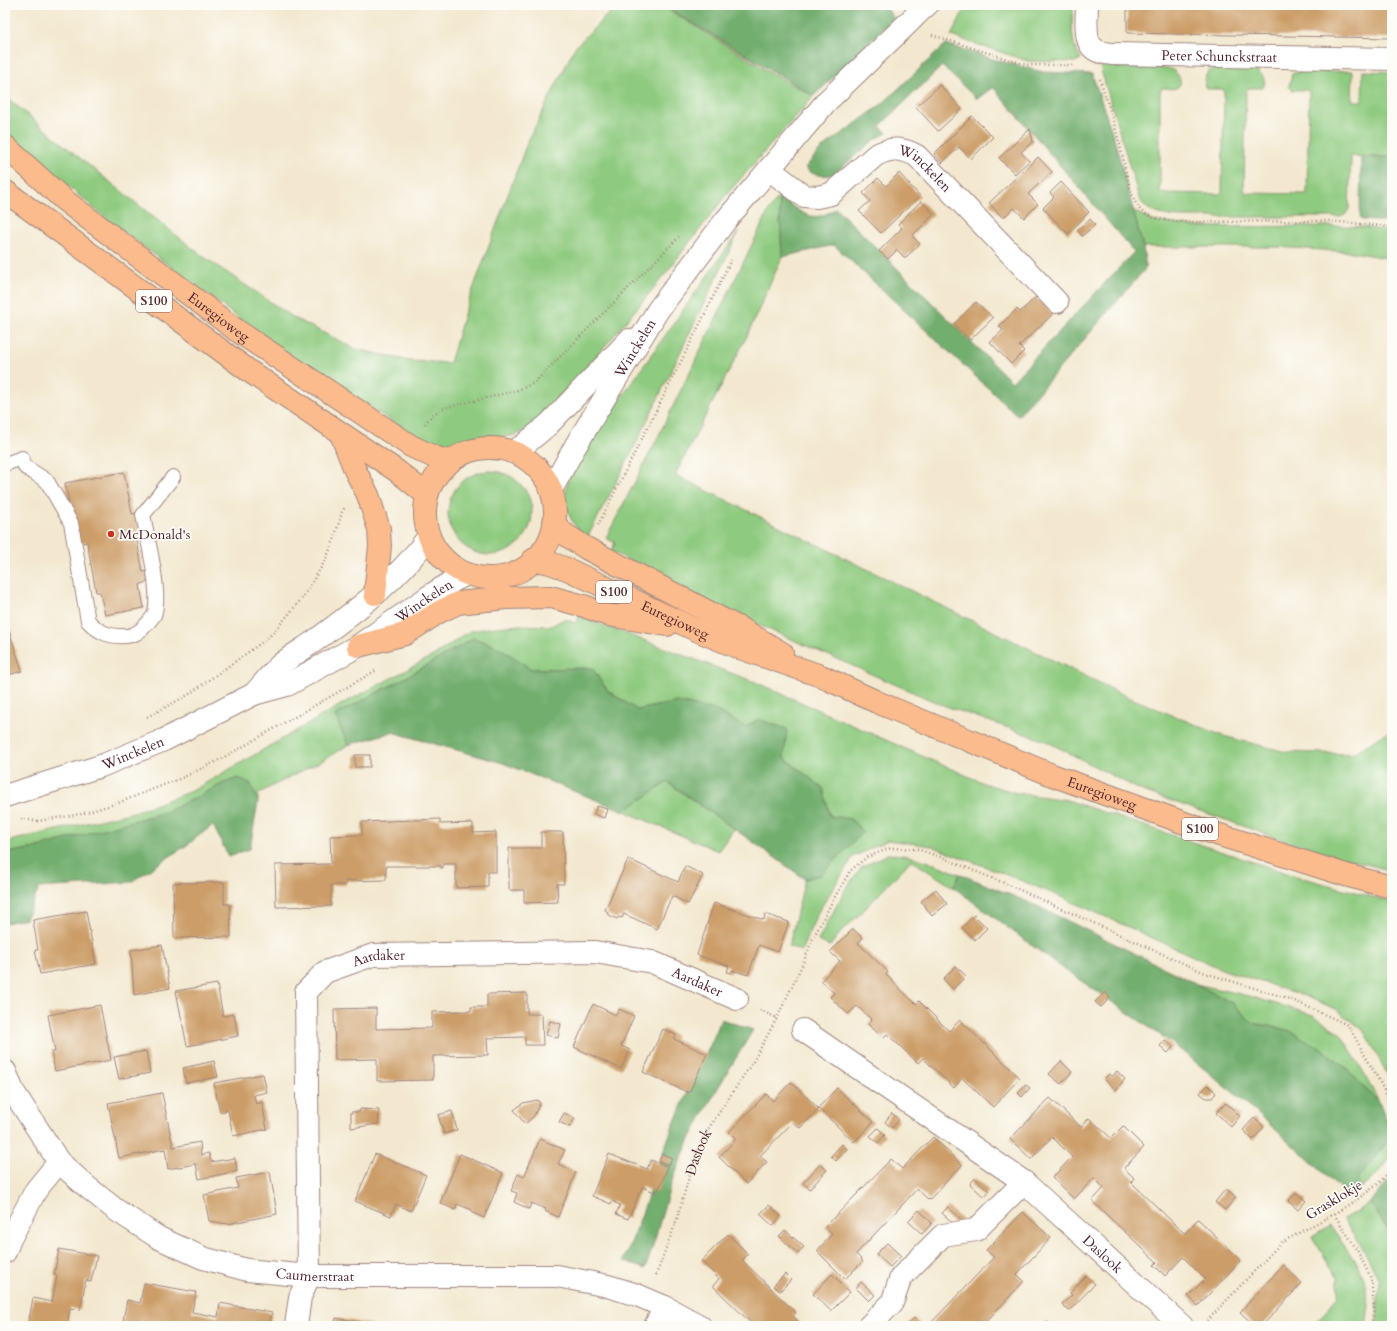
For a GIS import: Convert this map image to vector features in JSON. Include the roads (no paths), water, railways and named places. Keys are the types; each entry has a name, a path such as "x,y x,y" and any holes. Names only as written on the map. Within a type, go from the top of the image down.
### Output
{"main road":[{"name":"Euregioweg","path":"5,146 64,200 236,330 411,446 428,455 450,462"},
{"name":"Euregioweg","path":"5,191 250,371 341,434 398,471 427,495"},
{"path":"341,434 368,495 378,529 380,546 375,594"},
{"path":"481,448 497,448 512,452 530,462 542,474 551,490 555,508 554,523 551,535 544,548 520,571 502,577 484,578 466,574 450,564 438,552 429,536 425,516 427,495 436,477 450,462 464,453 481,448"},
{"name":"Euregioweg","path":"554,523 563,533 580,545 745,631 820,676"},
{"name":"Euregioweg","path":"533,560 547,562 567,569 694,629 737,647 820,676 877,702 1052,775 1204,830 1349,876 1392,886"},
{"path":"358,646 405,634 439,612 458,603 506,598 551,597 584,606 608,615 694,629"}],"street":[{"name":"Peter Schunckstraat","path":"1087,5 1087,36 1092,48 1097,51 1112,54 1392,59"},
{"name":"Winckelen","path":"551,490 576,445 658,310 726,220 827,102 916,11"},
{"name":"Winckelen","path":"769,169 804,196 817,197 831,194 876,155 884,151 895,149 907,150 916,156 1057,302"},
{"name":"Winckelen","path":"512,452 524,445 548,424 658,310"},
{"name":"Winckelen","path":"254,694 279,666 375,594 406,566 429,536"},
{"name":"Winckelen","path":"5,796 101,766 164,740 254,694 286,685 358,646 431,595 466,574"},
{"name":"Aardaker","path":"309,1276 306,992 325,972 373,955 595,952 652,962 737,1000"},
{"name":"Daslook","path":"804,1030 1024,1182 1182,1326"},
{"name":"Caumerstraat","path":"5,1071 12,1091 59,1162 116,1210 165,1241 203,1258 246,1270 309,1276 557,1276 608,1286 656,1303 700,1326"},
{"path":"5,1252 10,1239 36,1190 59,1162"},
{"path":"869,1326 892,1303 901,1277 943,1235 976,1230 1024,1182"},
{"path":"296,1326 300,1297 309,1276"},
{"path":"655,1326 656,1303"}],"lane":[{"path":"5,464 23,463 47,481 71,523 88,621 95,629 104,634 114,636 133,636 146,626 154,614 157,591 143,515 172,477"}],"place":[{"name":"McDonald's","path":"111,534"}]}
